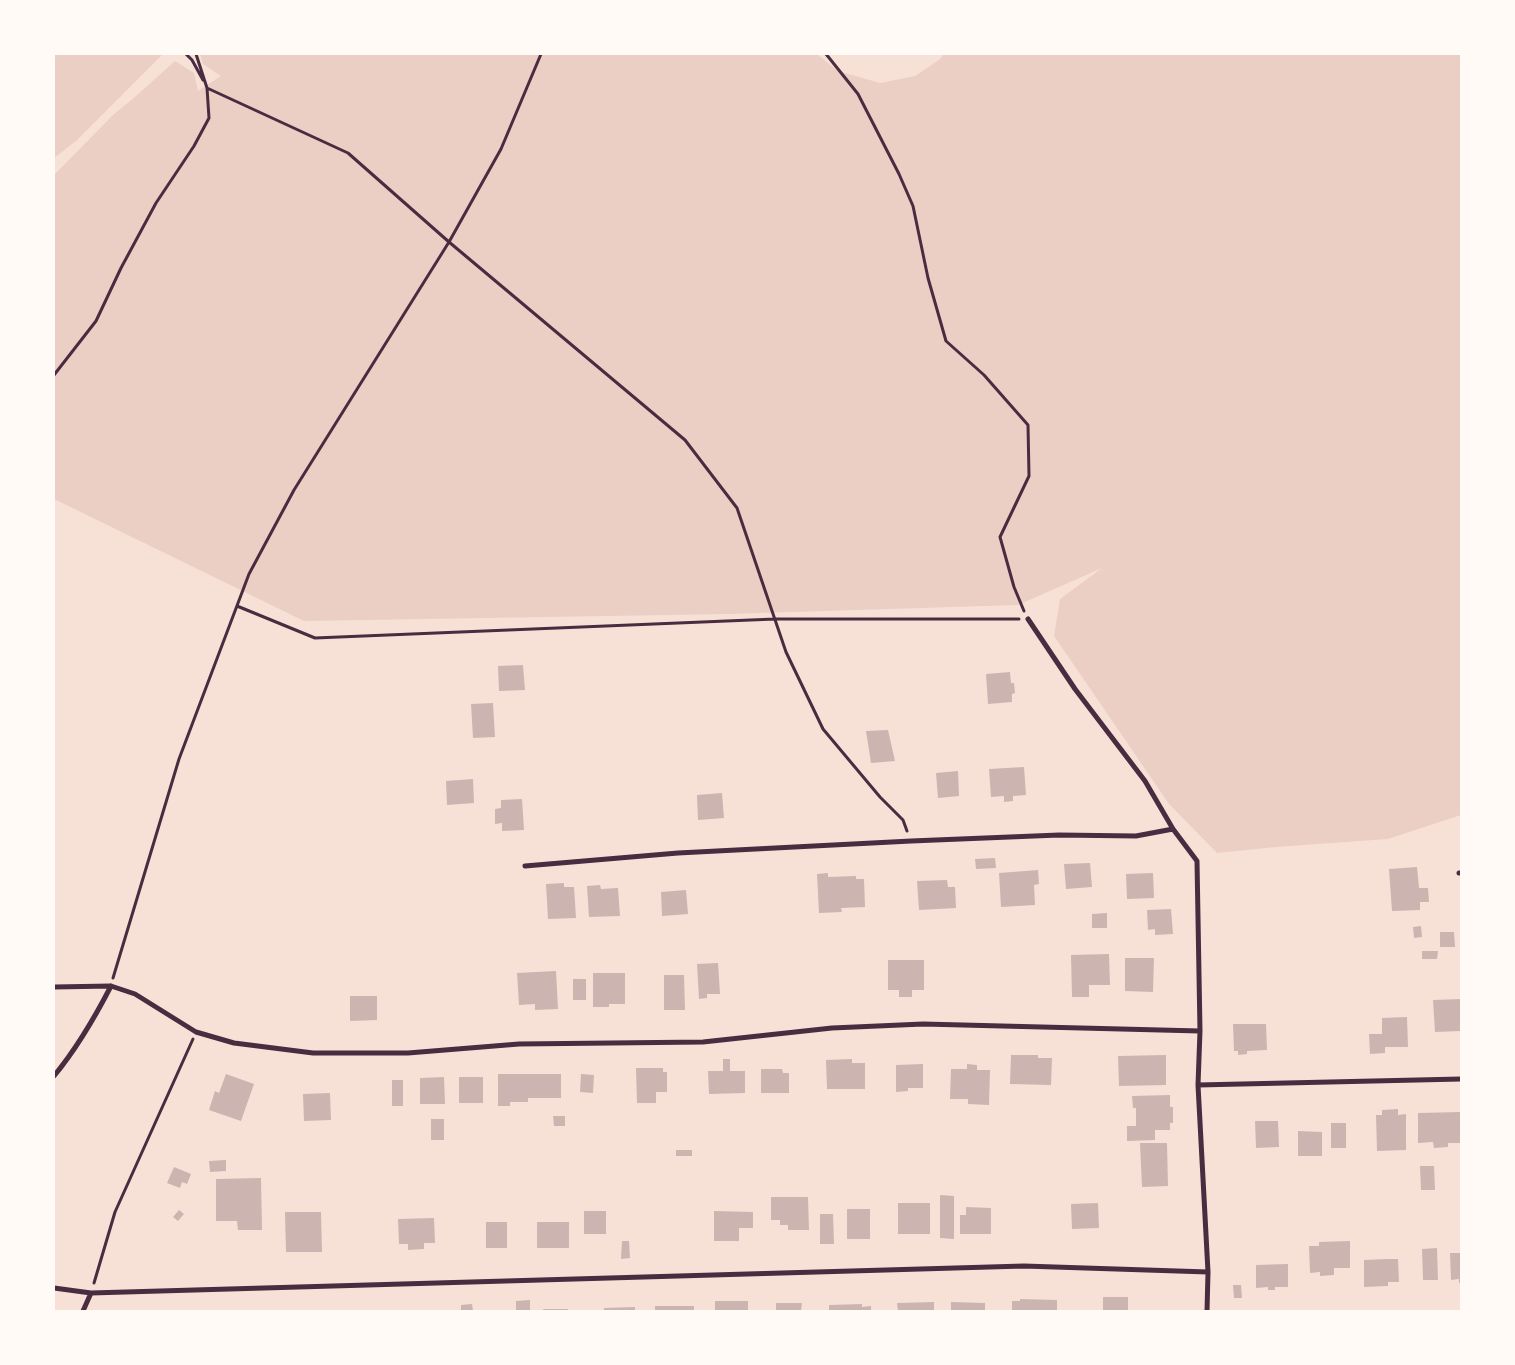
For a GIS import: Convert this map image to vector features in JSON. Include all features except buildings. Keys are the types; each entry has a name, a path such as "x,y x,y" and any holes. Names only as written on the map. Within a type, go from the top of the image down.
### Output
{"street":[{"path":"1028,620 1075,689 1146,781 1173,829 1197,860 1200,1031 1198,1085 1208,1272 1207,1311"},
{"path":"525,866 678,853 911,841 1059,835 1136,836 1173,829"},
{"path":"54,987 111,986 135,994 196,1032 234,1044 313,1053 408,1054 519,1044 703,1042 832,1028 923,1024 1200,1031"},
{"path":"54,1076 74,1051 94,1020 111,986"},
{"path":"1198,1085 1461,1079"},
{"path":"54,1288 91,1293 1024,1266 1208,1272"},
{"path":"83,1311 91,1293"}],"path":[{"path":"186,54 192,60 207,88 348,153 449,242 685,440 737,508 786,652 823,729 880,797 902,820 911,841"},
{"path":"54,375 96,321 121,268 156,203 194,146 209,118 207,88 196,54"},
{"path":"111,986 179,760 249,574 294,490 449,242 501,149 541,54"},
{"path":"237,606 315,638 775,619 1028,620 1014,587 1000,537 1029,476 1028,425 984,375 946,341 928,278 912,206 899,174 858,94 826,54"},
{"path":"91,1293 115,1212 196,1032"}],"shaded area":[{"path":"54,54 163,54 76,141 54,158"},
{"path":"200,54 817,54 838,71 880,83 915,76 939,60 944,54 1461,54 1461,815 1388,839 1217,853 1169,804 1054,636 1060,599 1102,568 1018,605 729,614 304,621 54,499 54,175 113,115 175,61 194,73 198,91 221,76 203,64"}]}
